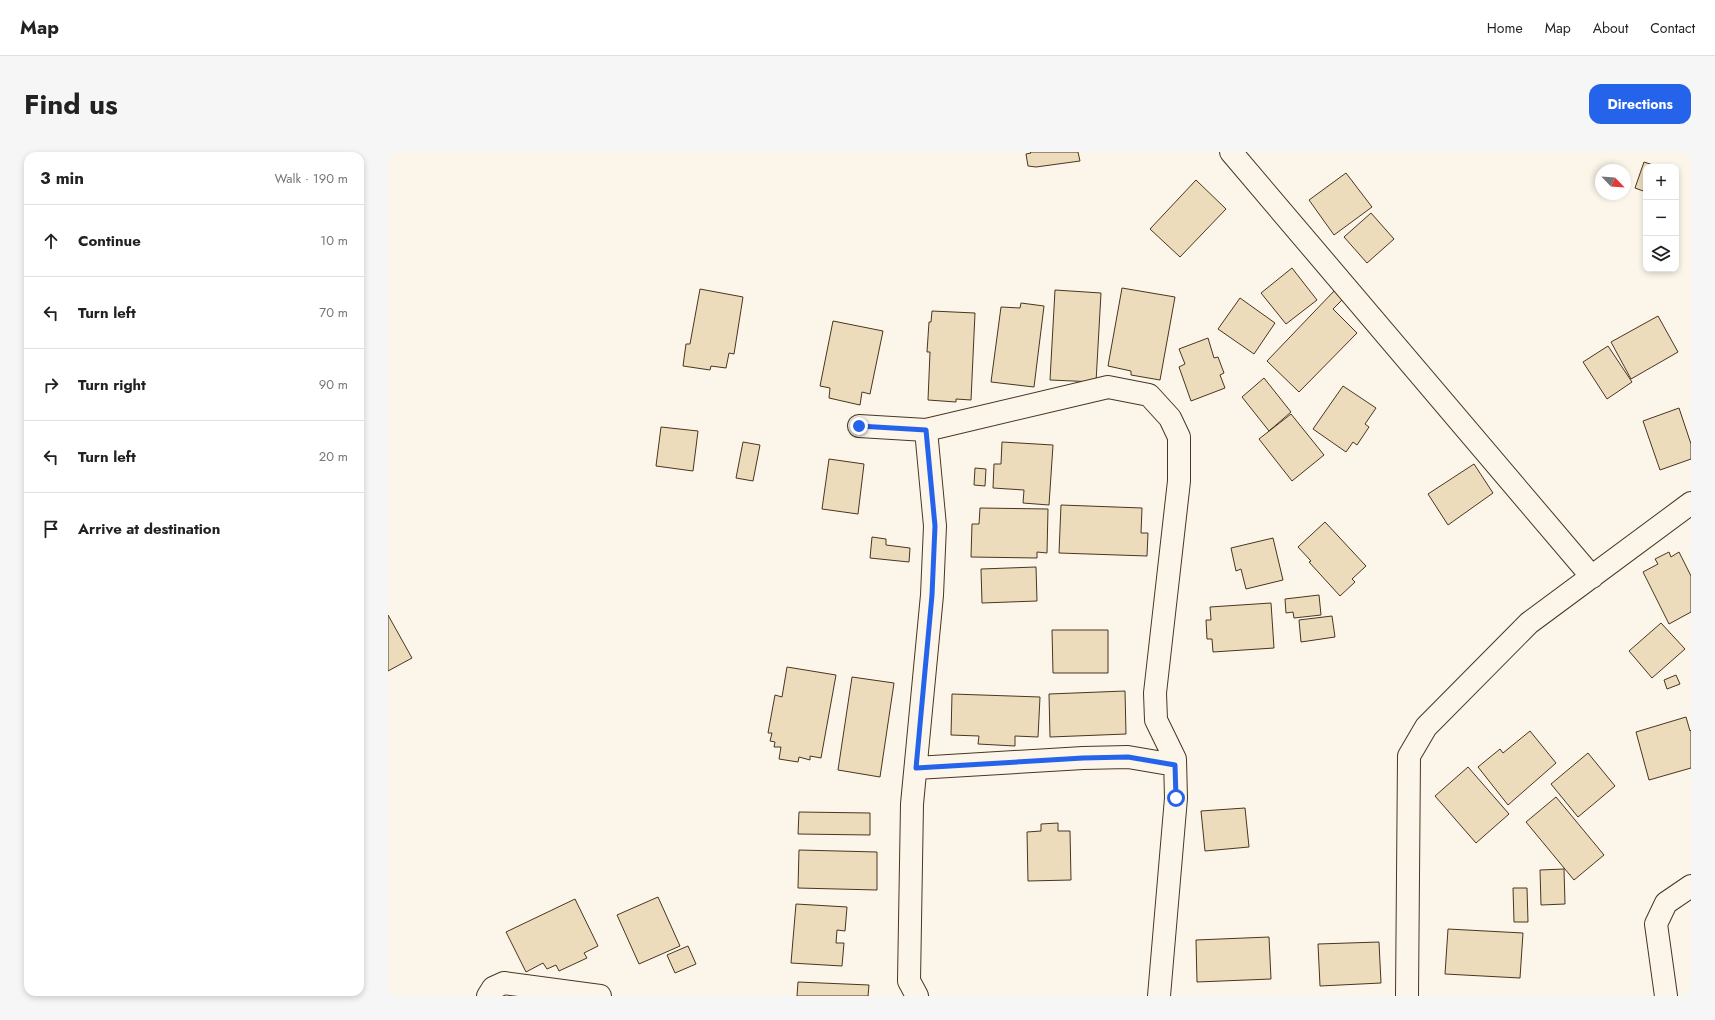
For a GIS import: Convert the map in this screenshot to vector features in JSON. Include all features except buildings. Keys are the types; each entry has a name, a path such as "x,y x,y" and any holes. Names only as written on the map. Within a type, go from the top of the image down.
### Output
{"street":[{"path":"1231,152 1592,577"},
{"path":"859,426 926,430 1108,387 1149,395 1170,418 1180,437 1179,482 1155,693 1156,720 1175,759 1176,798 1159,996"},
{"path":"916,996 909,981 912,804 932,595 935,526 926,430"},
{"path":"1407,996 1409,756 1426,727 1529,623 1691,503"},
{"path":"916,768 1128,757 1175,765"},
{"path":"1666,996 1656,924 1666,903 1691,886"},
{"path":"488,996 492,988 504,983 600,996"}],"route":[{"path":"859,426 926,430 935,526 932,595 916,768 1083,758 1128,757 1175,765 1176,798"}]}
